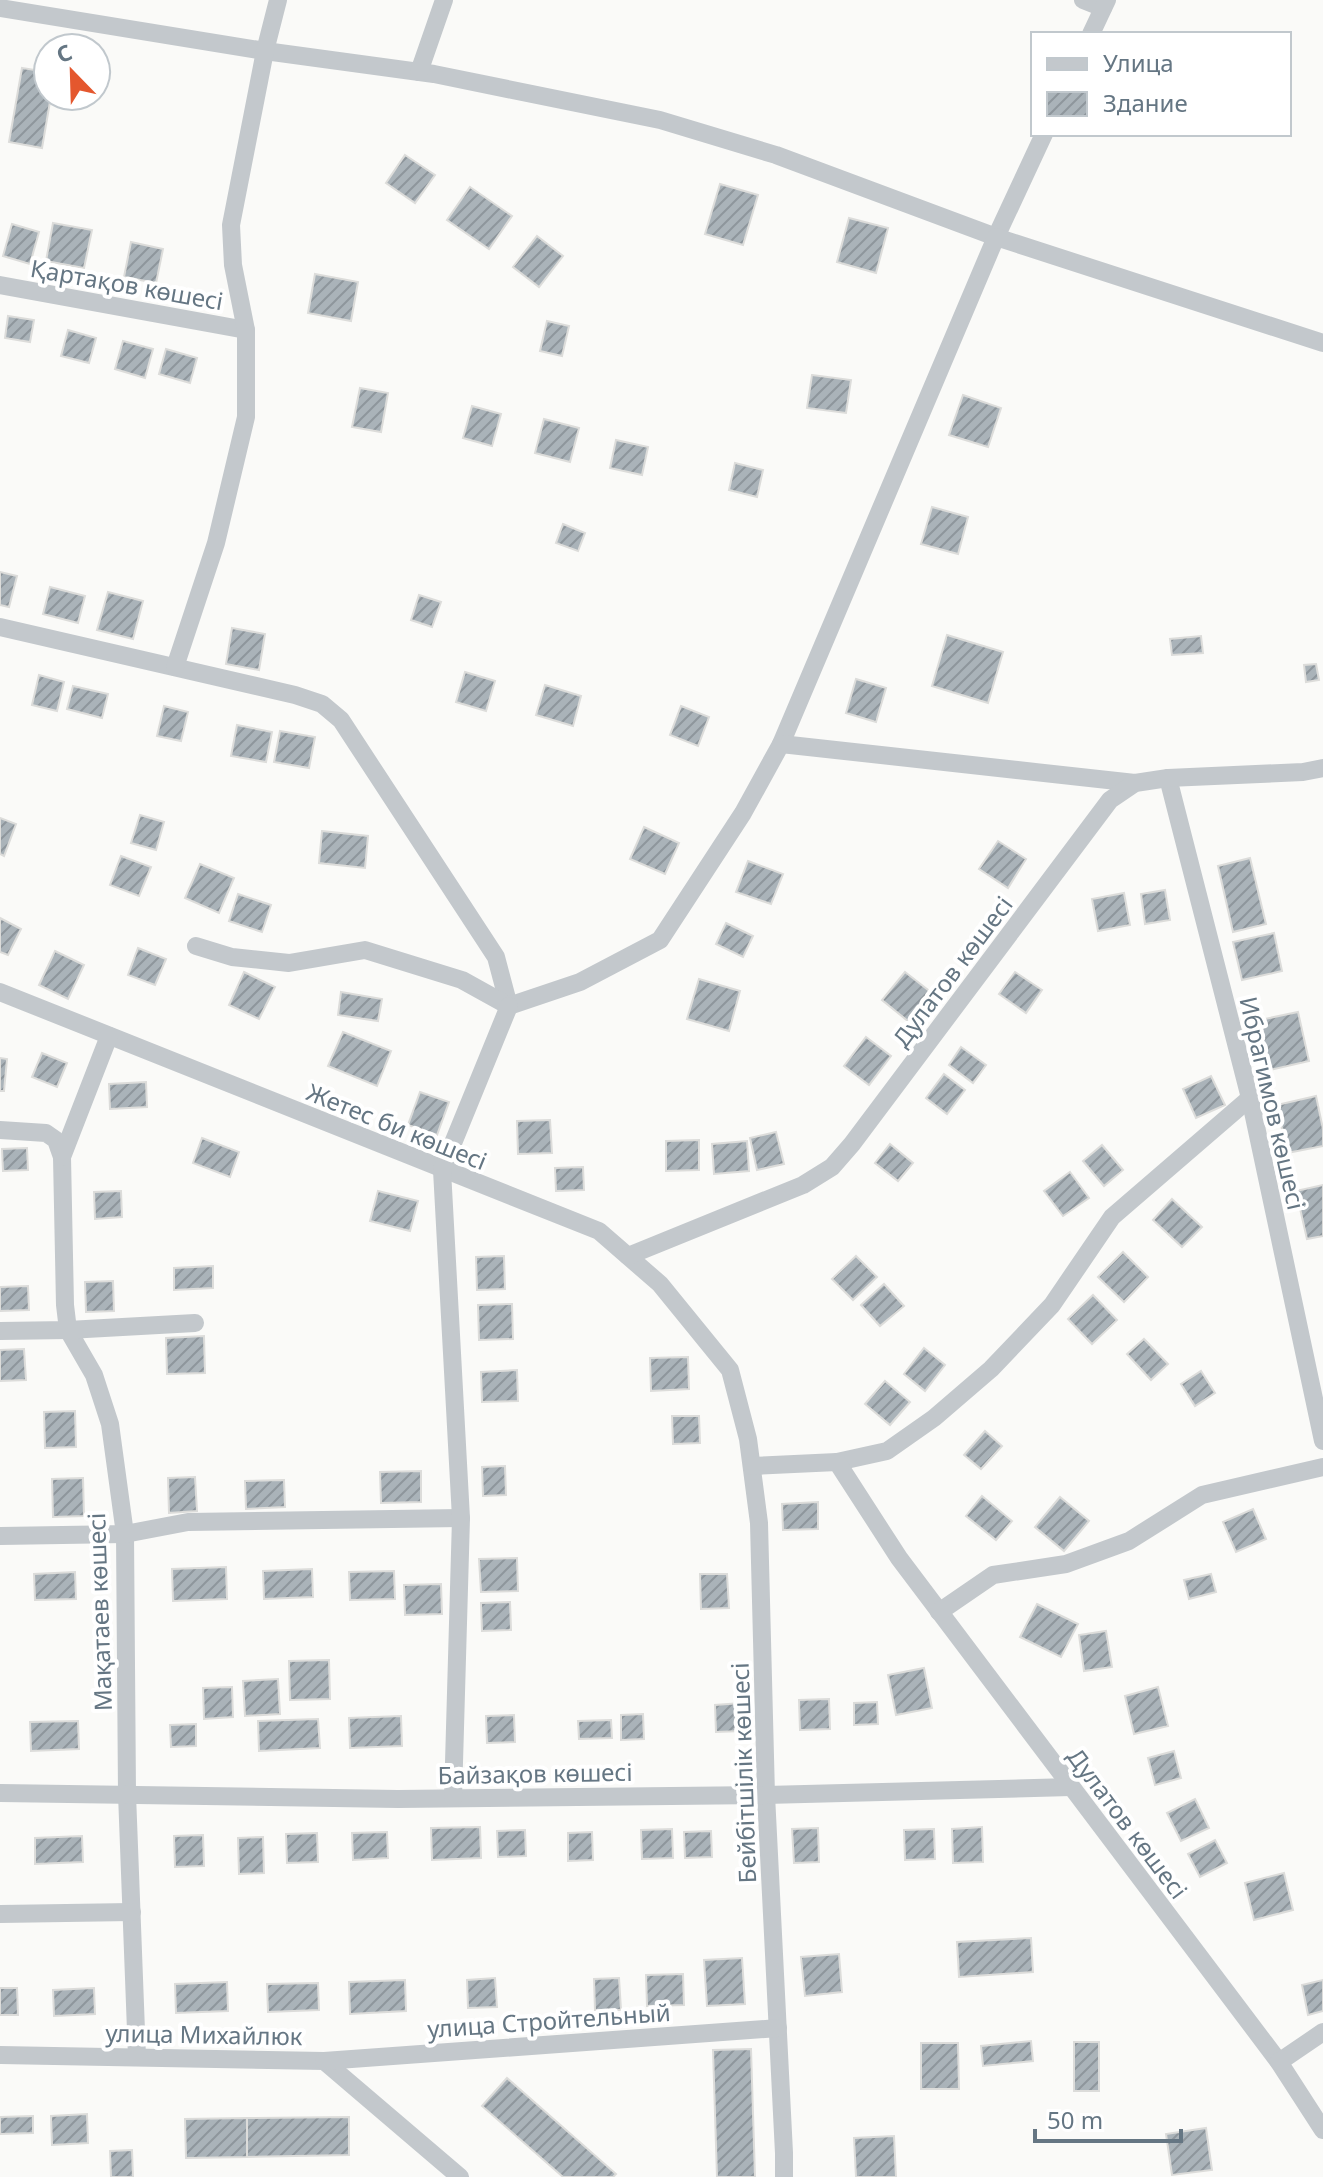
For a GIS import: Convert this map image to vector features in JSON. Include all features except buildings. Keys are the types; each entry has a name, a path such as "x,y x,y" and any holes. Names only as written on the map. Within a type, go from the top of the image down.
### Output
{"street":[{"path":"175,667 216,543 246,417 246,330 233,265 231,225 278,0"},
{"path":"419,72 444,0"},
{"path":"1083,0 1105,4 1092,32"},
{"path":"0,8 265,51 419,72 660,120 776,155 996,237 1323,343"},
{"path":"196,946 232,957 289,963 365,950 462,980 509,1006 580,982 660,940 743,813 781,744 996,237 1043,136"},
{"name":"Қартақов көшесі","path":"0,285 246,330"},
{"path":"0,627 295,695 322,704 341,720 496,957 509,1006 442,1170 461,1518 453,1798"},
{"path":"781,744 1135,783 1323,768"},
{"name":"Ибрагимов көшесі","path":"1168,778 1250,1098 1323,1441"},
{"name":"Дулатов көшесі","path":"628,1256 803,1185 832,1167 1110,800 1135,783"},
{"name":"Жетес би көшесі","path":"0,992 599,1231 660,1284 730,1370"},
{"path":"62,1157 109,1036"},
{"path":"752,1466 837,1462 887,1451 934,1418 991,1369 1052,1305 1112,1217 1250,1098"},
{"path":"0,1130 46,1133 56,1140 62,1157"},
{"name":"Мақатаев көшесі","path":"62,1157 68,1330 94,1375 110,1424 125,1534 127,1794 137,2057"},
{"path":"0,1331 195,1323"},
{"name":"Бейбітшілік көшесі","path":"730,1370 748,1439 759,1523 766,1795 784,2177"},
{"name":"Дулатов көшесі","path":"837,1462 899,1558 1279,2062 1323,2130"},
{"path":"939,1612 993,1575 1066,1564 1129,1541 1202,1495 1323,1467"},
{"path":"0,1536 125,1534 188,1522 461,1518"},
{"name":"Байзақов көшесі","path":"0,1793 453,1798 766,1795 1071,1787"},
{"path":"0,1914 132,1912"},
{"name":"улица Стройтельный","path":"324,2061 778,2028"},
{"path":"1279,2062 1323,2032"},
{"name":"улица Михайлюк","path":"0,2055 324,2061 460,2177"}]}
